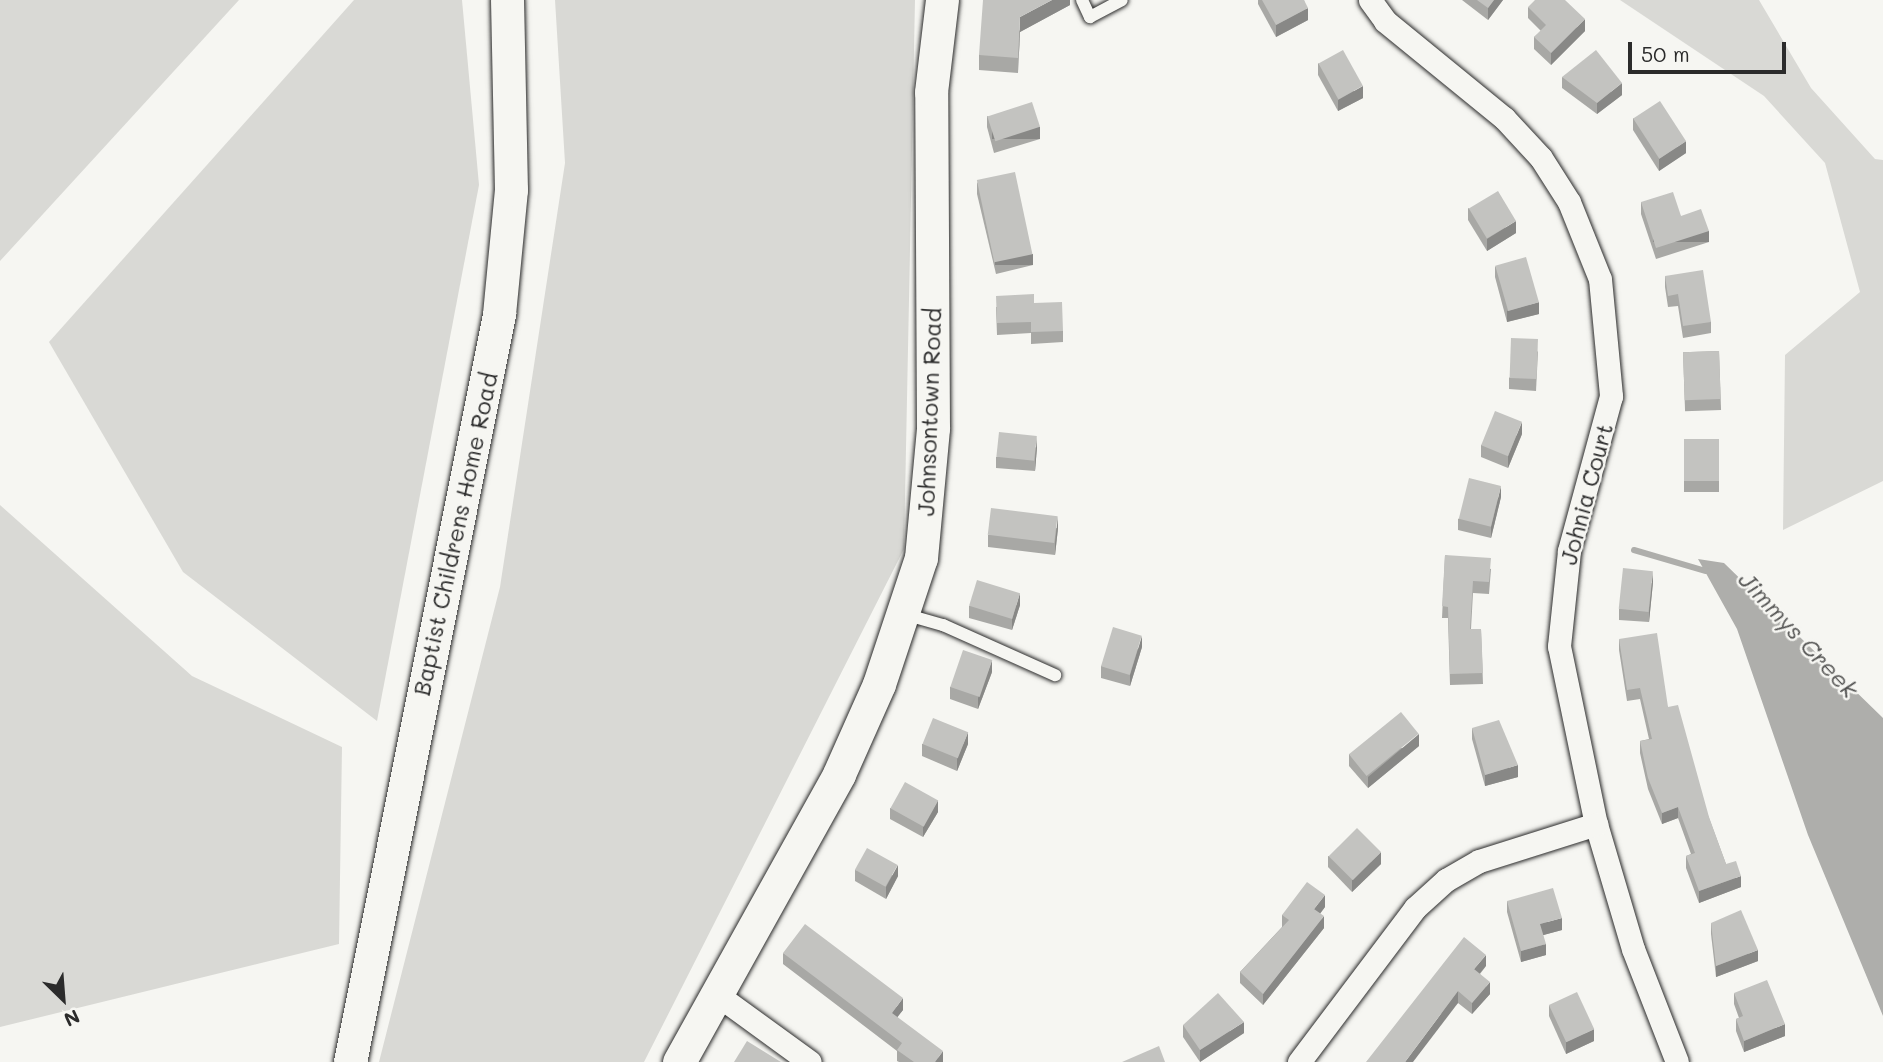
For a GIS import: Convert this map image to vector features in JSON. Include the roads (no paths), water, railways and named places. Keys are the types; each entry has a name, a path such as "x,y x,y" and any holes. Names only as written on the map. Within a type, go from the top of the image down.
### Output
{"street":[{"name":"Baptist Childrens Home Road","path":"350,1062 499,314 511,190 507,0"},
{"name":"Johnsontown Road","path":"679,1062 719,996 839,774 904,614 921,558 929,501 931,92 942,0"},
{"name":"Johnia Court","path":"1370,0 1385,21 1504,118 1541,158 1569,202 1600,279 1611,396 1569,551 1559,646 1596,824 1633,949 1677,1062"},
{"path":"1299,1062 1415,908 1446,880 1479,861 1596,824"},
{"path":"719,996 810,1062"}],"lane":[{"path":"1082,0 1090,17 1122,0"},
{"path":"904,614 943,625 1055,675"}],"waterway":[{"name":"Jimmys Creek","path":"1634,550 1706,571"}]}
